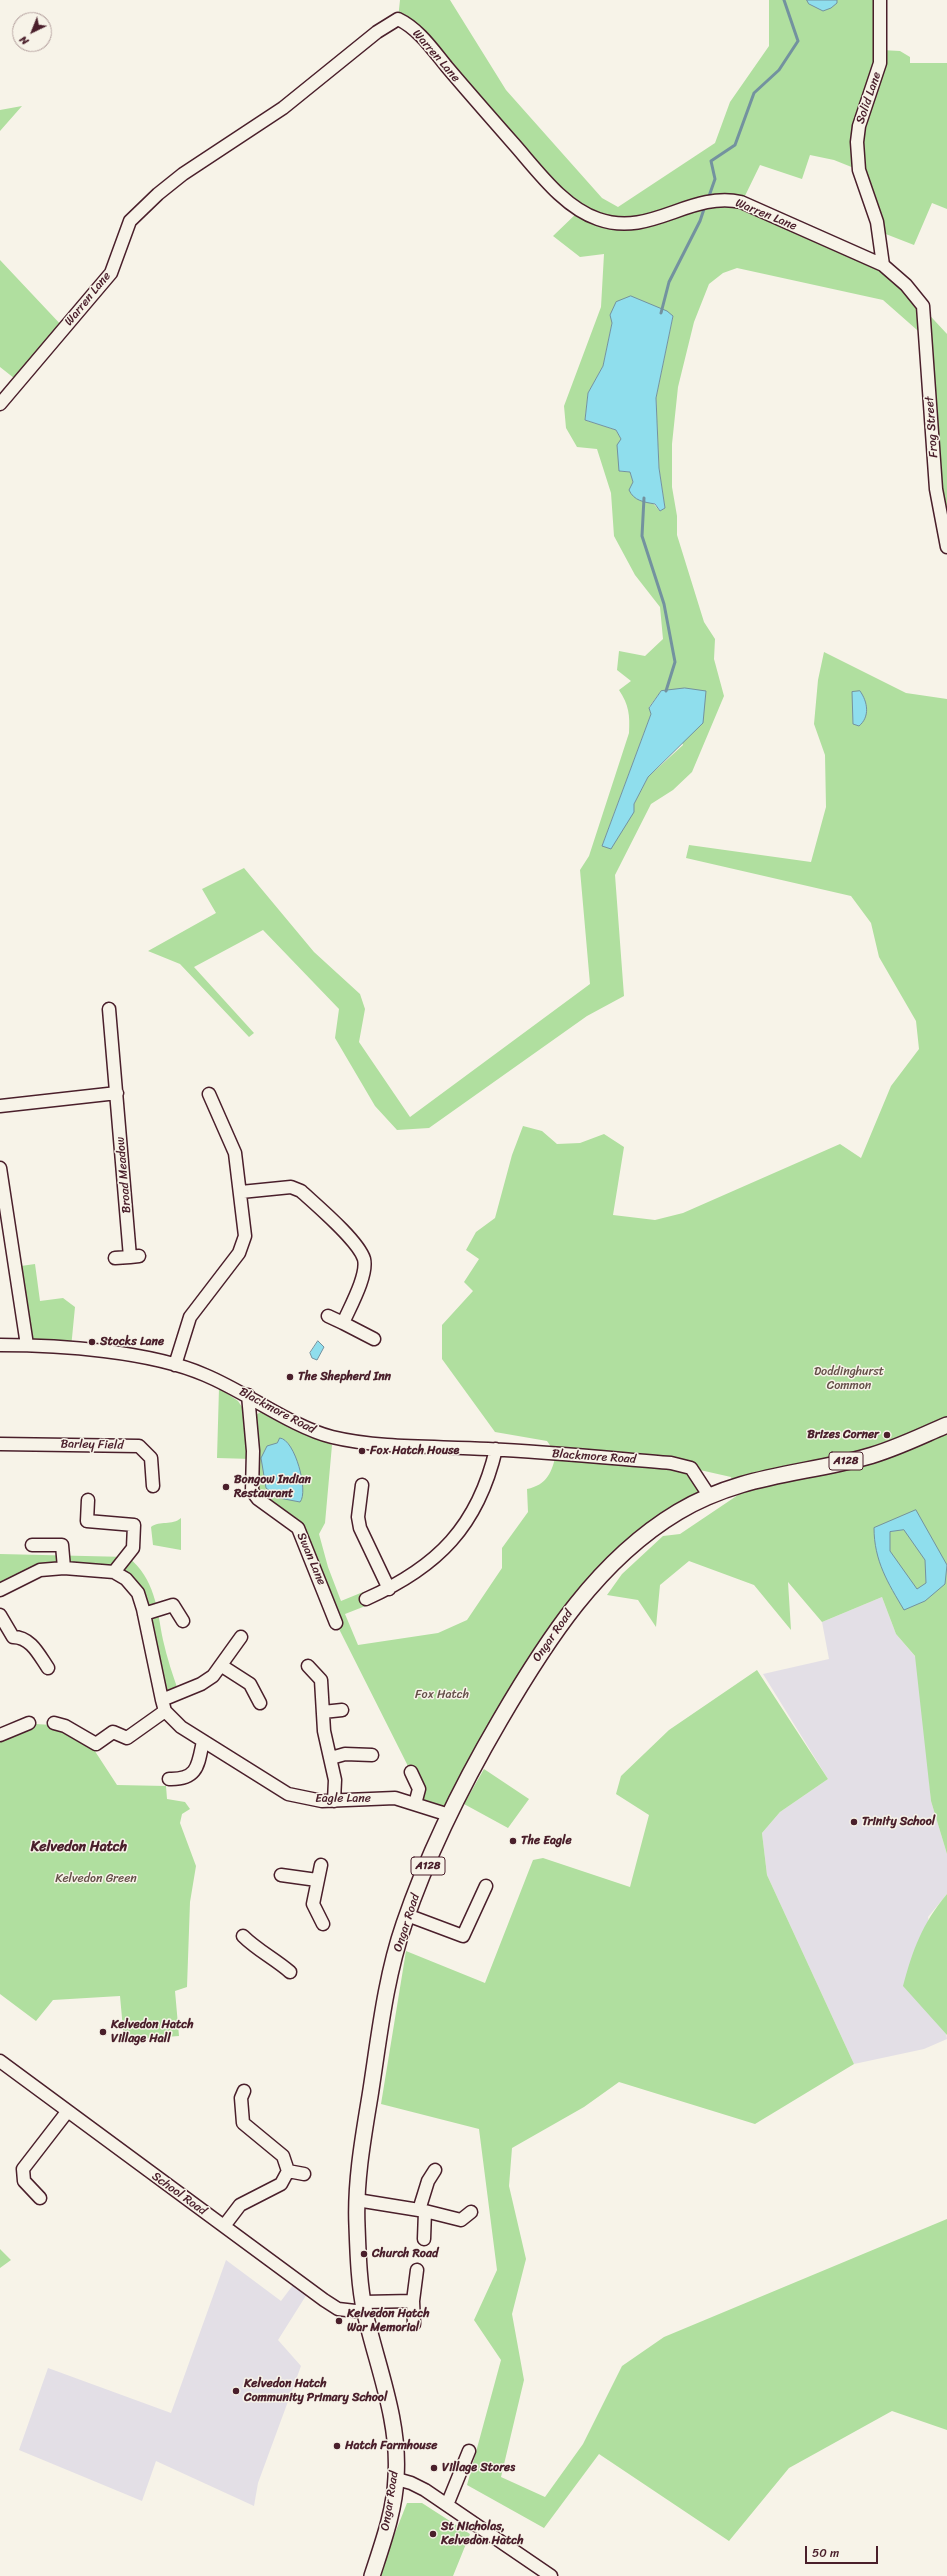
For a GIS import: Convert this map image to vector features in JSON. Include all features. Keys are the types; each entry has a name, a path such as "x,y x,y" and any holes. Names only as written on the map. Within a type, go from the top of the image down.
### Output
{"main road":[{"name":"Ongar Road","path":"372,2576 384,2540 396,2479 390,2416 375,2345 364,2307 357,2225 357,2200 362,2142 386,1996 407,1915 448,1815 470,1772 531,1668 575,1604 624,1552 652,1529 685,1508 710,1497 765,1477 868,1457 947,1425"}],"street":[{"name":"Solid Lane","path":"880,0 880,63 859,126 857,142 859,170 877,222 883,265"},
{"name":"Warren Lane","path":"0,404 111,273 130,221 148,203 183,174 283,108 377,32 398,19 421,36 526,157 568,202 579,211 598,219 631,224 651,221 698,203 725,199 741,202 883,265 906,285 923,306"},
{"name":"Frog Street","path":"923,306 936,489 947,547"},
{"name":"Broad Meadow","path":"109,1009 135,1256 115,1258"},
{"path":"0,1106 117,1093"},
{"path":"175,1364 190,1317 239,1253 245,1236 241,1192 235,1153 209,1094"},
{"path":"0,1168 26,1345"},
{"path":"241,1192 291,1187 301,1191 352,1241 364,1259 363,1274 343,1323"},
{"path":"328,1316 374,1339"},
{"name":"Blackmore Road","path":"0,1345 78,1348 175,1364 204,1374 248,1395 314,1432 362,1443 496,1449 671,1462 691,1468 710,1497"},
{"name":"Swan Lane","path":"248,1395 253,1451 252,1491 258,1499 298,1528 336,1623"},
{"name":"Barley Field","path":"0,1444 139,1446 151,1458 153,1486"},
{"path":"366,1599 389,1589 418,1573 453,1540 464,1526 479,1501 491,1473 496,1449"},
{"path":"362,1485 358,1517 360,1528 389,1589"},
{"path":"88,1500 87,1521 134,1525 133,1548 114,1572"},
{"path":"32,1545 62,1545 64,1568"},
{"path":"0,1590 40,1570 64,1568 114,1572 126,1579 138,1593 164,1705"},
{"path":"145,1619 173,1605 183,1621"},
{"path":"0,1614 13,1637 25,1639 38,1652 48,1668"},
{"path":"54,1723 65,1726 96,1744 113,1732 127,1738 164,1705 202,1684 213,1676 222,1666 240,1638"},
{"path":"222,1666 250,1684 260,1703"},
{"path":"308,1666 321,1680 324,1731 335,1780 334,1801"},
{"name":"Eagle Lane","path":"164,1705 181,1727 288,1794 318,1800 334,1801 395,1798 448,1815"},
{"path":"323,1712 342,1710"},
{"path":"0,1735 29,1723"},
{"path":"169,1779 181,1779 191,1775 197,1767 203,1741"},
{"path":"331,1758 345,1754 372,1754"},
{"path":"411,1772 419,1789 416,1804"},
{"path":"321,1865 313,1904 323,1924"},
{"path":"281,1876 317,1880"},
{"path":"407,1915 463,1936 486,1886"},
{"path":"243,1936 252,1946 275,1959 290,1972"},
{"name":"School Road","path":"0,2061 67,2112 338,2309 413,2301"},
{"path":"224,2226 246,2200 281,2184 288,2171 283,2156 243,2123 241,2098 244,2091"},
{"path":"40,2198 24,2181 23,2169 67,2112"},
{"path":"424,2240 422,2210 428,2181 435,2170"},
{"path":"288,2171 304,2174"},
{"path":"357,2200 422,2210 461,2220 471,2212"},
{"path":"414,2324 413,2301 417,2270"},
{"path":"447,2505 469,2452"},
{"path":"396,2479 411,2482 552,2576"}],"shaded area":[{"name":"Trinity School","path":"882,1597 896,1634 919,1661 931,1801 947,1854 947,1894 928,1917 947,2039 924,2049 854,2064 767,1875 762,1833 780,1812 828,1779 763,1674 829,1659 822,1622"},
{"name":"Kelvedon Hatch Community Primary School","path":"226,2260 281,2301 293,2285 307,2294 278,2340 301,2366 258,2483 254,2506 156,2461 142,2501 19,2450 48,2368 171,2413"}],"green space":[{"path":"400,0 450,0 506,90 602,198 618,207 715,143 730,102 769,46 769,0 880,0 881,50 900,51 910,57 910,63 947,63 947,209 932,203 914,245 878,231 859,170 834,160 810,155 802,179 760,165 742,202 883,265 947,334 947,547 925,337 883,300 737,268 723,273 709,284 694,322 678,387 672,444 672,487 677,516 677,535 704,622 715,639 714,659 724,696 692,772 673,790 651,804 615,875 624,996 587,1016 429,1128 397,1130 375,1106 335,1038 339,1009 263,930 194,967 254,1033 249,1037 180,964 148,951 216,913 202,889 244,868 314,952 360,994 365,1009 359,1042 410,1117 590,984 580,870 589,856 629,733 628,710 619,690 631,681 617,670 619,651 645,656 663,639 660,607 635,575 614,536 611,493 597,449 577,447 566,428 564,406 601,307 604,254 580,257 553,236 579,211 398,19","holes":["673,316 656,398 659,468 665,508 660,511 633,482 630,472 619,471 621,439 616,430 585,420 588,393 603,366 612,323","661,691 683,745 648,777 634,804 602,846 651,714 649,707"]},
{"path":"22,106 0,131 0,110"},
{"path":"0,260 64,328 19,382 0,367"},
{"path":"824,652 906,693 947,699 947,1854 931,1801 915,1656 896,1634 882,1597 822,1622 788,1582 791,1630 754,1585 689,1561 660,1585 656,1627 638,1600 607,1595 622,1574 663,1536 680,1534 738,1495 731,1477 691,1468 710,1497 679,1511 575,1605 449,1815 415,1804 416,1782 336,1623 301,1536 258,1499 252,1459 217,1458 219,1388 238,1401 250,1419 262,1411 332,1445 325,1523 319,1534 328,1567 341,1601 363,1592 368,1605 345,1614 358,1645 438,1633 467,1620 502,1568 502,1548 528,1512 527,1489 534,1487 548,1477 556,1454 547,1441 495,1432 442,1359 442,1325 473,1291 464,1282 479,1259 466,1250 476,1232 495,1218 512,1155 523,1126 542,1131 557,1144 580,1143 604,1134 624,1147 613,1215 655,1220 683,1213 840,1144 861,1158 891,1086 919,1049 916,1021 879,957 871,923 851,896 686,858 689,845 811,862 826,807 825,755 814,724 818,680"},
{"path":"35,1264 40,1301 63,1298 75,1307 71,1348 27,1345 14,1267"},
{"path":"181,1518 181,1550 153,1545 151,1527 158,1524 174,1522"},
{"path":"0,1554 128,1557 144,1575 149,1584 156,1605 166,1653 179,1693 162,1700 146,1624 126,1579 64,1568 3,1589 0,1581"},
{"path":"757,1670 828,1779 780,1812 762,1833 767,1875 854,2064 755,2124 619,2082 584,2107 512,2148 509,2186 526,2259 512,2314 524,2380 501,2477 545,2497 583,2444 622,2366 664,2337 947,2219 947,2430 892,2411 789,2468 729,2541 599,2454 544,2528 467,2485 501,2360 474,2320 497,2270 479,2129 381,2104 406,1951 485,1983 533,1860 543,1858 630,1887 649,1815 616,1794 621,1776 669,1730"},
{"name":"Kelvedon Green","path":"35,1724 53,1725 89,1742 117,1785 166,1786 167,1799 185,1802 190,1809 182,1814 180,1823 196,1866 190,1902 187,1987 175,1991 179,2036 124,2040 120,1996 53,2000 36,2021 0,1994 0,1740"},
{"path":"484,1769 529,1799 508,1828 464,1804"},
{"path":"947,1894 947,2035 903,1986 919,1937 938,1905"},
{"path":"0,2249 11,2260 0,2268"},
{"path":"407,2503 422,2503 470,2534 453,2576 378,2576"}],"water":[{"path":"807,0 837,0 837,3 831,8 823,11 809,4"},
{"path":"631,296 667,311 673,316 656,398 659,468 665,508 660,511 655,504 643,502 631,494 629,490 633,482 630,472 619,471 617,445 621,439 616,430 585,420 588,393 603,366 612,323 610,315 616,302"},
{"path":"685,688 706,691 703,723 648,777 634,804 634,812 611,849 602,846 651,714 649,708 661,691"},
{"path":"860,691 865,700 867,709 865,718 859,726 853,724 852,692"},
{"path":"318,1341 324,1347 317,1360 312,1358 310,1353"},
{"path":"280,1438 286,1441 291,1447 299,1467 303,1488 300,1502 279,1498 266,1488 261,1458 267,1446 277,1443"},
{"path":"916,1510 947,1565 945,1584 925,1601 904,1610 887,1581 879,1561 876,1551 874,1528","holes":["904,1530 925,1560 926,1583 917,1589 890,1551 890,1532"]}],"waterway":[{"path":"708,199 715,179 711,161 735,145 754,93 779,70 798,41 784,0"},
{"path":"661,313 669,282 700,221 705,206"},
{"path":"644,498 642,536 664,604 675,662 666,691"}],"place":[{"name":"Stocks Lane","path":"92,1342"},
{"name":"The Shepherd Inn","path":"290,1377"},
{"name":"Brizes Corner","path":"887,1435"},
{"name":"Fox Hatch House","path":"362,1451"},
{"name":"Bongow Indian Restaurant","path":"226,1487"},
{"name":"Trinity School","path":"854,1822"},
{"name":"The Eagle","path":"513,1841"},
{"name":"Kelvedon Hatch Village Hall","path":"103,2032"},
{"name":"Church Road","path":"364,2254"},
{"name":"Kelvedon Hatch War Memorial","path":"339,2321"},
{"name":"Kelvedon Hatch Community Primary School","path":"236,2391"},
{"name":"Hatch Farmhouse","path":"337,2446"},
{"name":"Village Stores","path":"434,2468"},
{"name":"St Nicholas, Kelvedon Hatch","path":"433,2534"}],"district":[{"name":"Kelvedon Hatch","path":"79,1847"}],"park label":[{"name":"Doddinghurst Common","path":"849,1379"},
{"name":"Fox Hatch","path":"442,1695"}]}
